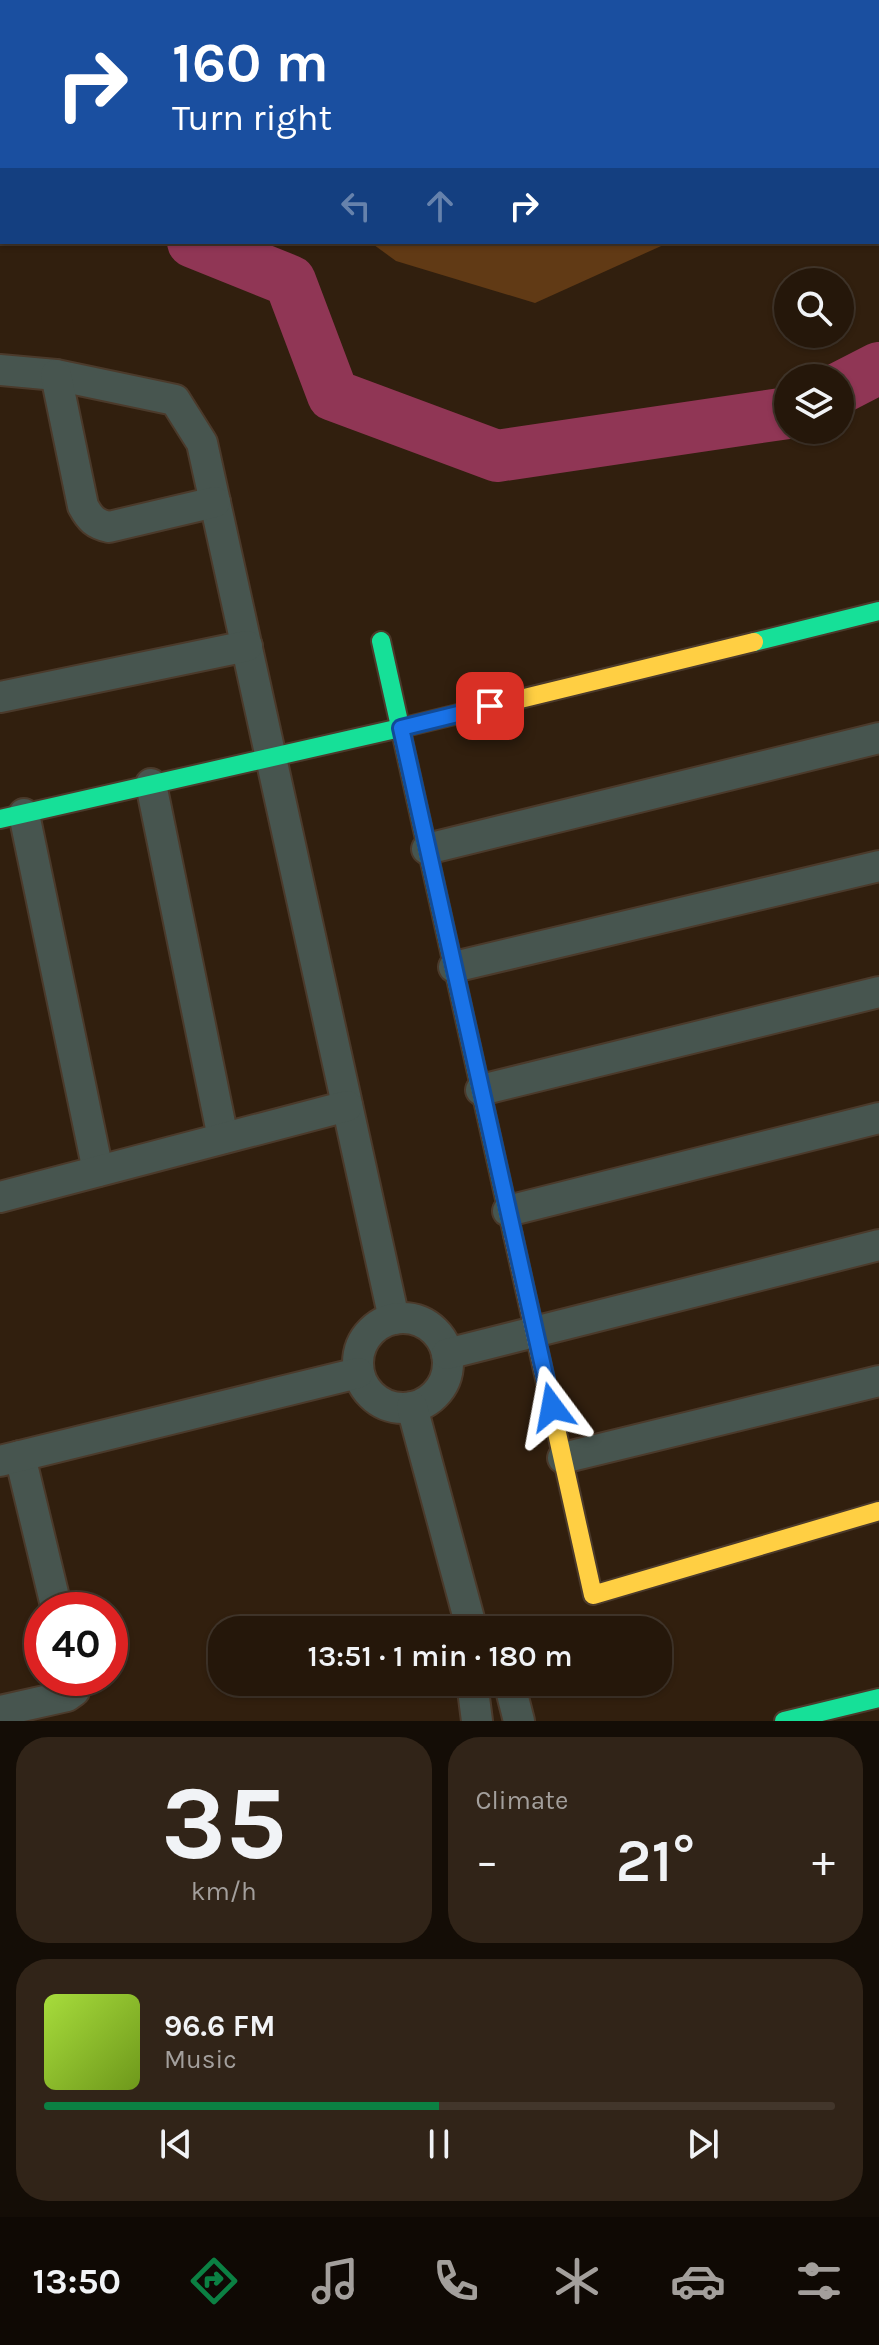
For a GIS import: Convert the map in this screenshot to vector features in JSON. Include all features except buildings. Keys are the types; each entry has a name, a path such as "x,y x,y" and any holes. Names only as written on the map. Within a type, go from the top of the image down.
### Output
{"street":[{"path":"0,370 56,375 175,400 202,443 394,1319"},
{"path":"56,375 83,506 88,517 97,524 109,527 215,502"},
{"path":"98,1171 12,817 401,728 879,611"},
{"path":"381,641 593,1595 879,1511"},
{"path":"0,697 247,646"},
{"path":"427,849 879,738"},
{"path":"151,784 223,1138"},
{"path":"454,967 879,866"},
{"path":"481,1090 879,992"},
{"path":"0,1197 347,1106"},
{"path":"508,1211 879,1118"},
{"path":"447,1354 879,1245"},
{"path":"394,1319 411,1319 428,1326 441,1338 447,1354 448,1372 441,1388 428,1401 412,1407 395,1408 378,1401 366,1389 358,1373 358,1355 365,1339 377,1326 394,1319"},
{"path":"51,1592 10,1459 358,1373"},
{"path":"563,1458 879,1381"},
{"path":"412,1407 471,1616"},
{"path":"0,1711 67,1696"},
{"path":"474,1696 477,1721"},
{"path":"513,1696 519,1721"},
{"path":"784,1721 879,1698"}],"shaded area":[{"path":"373,244 666,244 535,303 396,261"}],"waterway":[{"path":"198,244 290,281 333,395 497,456 774,415"},
{"path":"854,381 879,368"}],"traffic: fast":[{"path":"754,642 879,611"},
{"path":"381,641 513,1235"},
{"path":"0,819 409,726"},
{"path":"784,1721 879,1698"}],"traffic: slow":[{"path":"409,726 754,642"},
{"path":"513,1235 593,1595 879,1511"}],"route":[{"path":"490,706 401,728 552,1407"}]}
